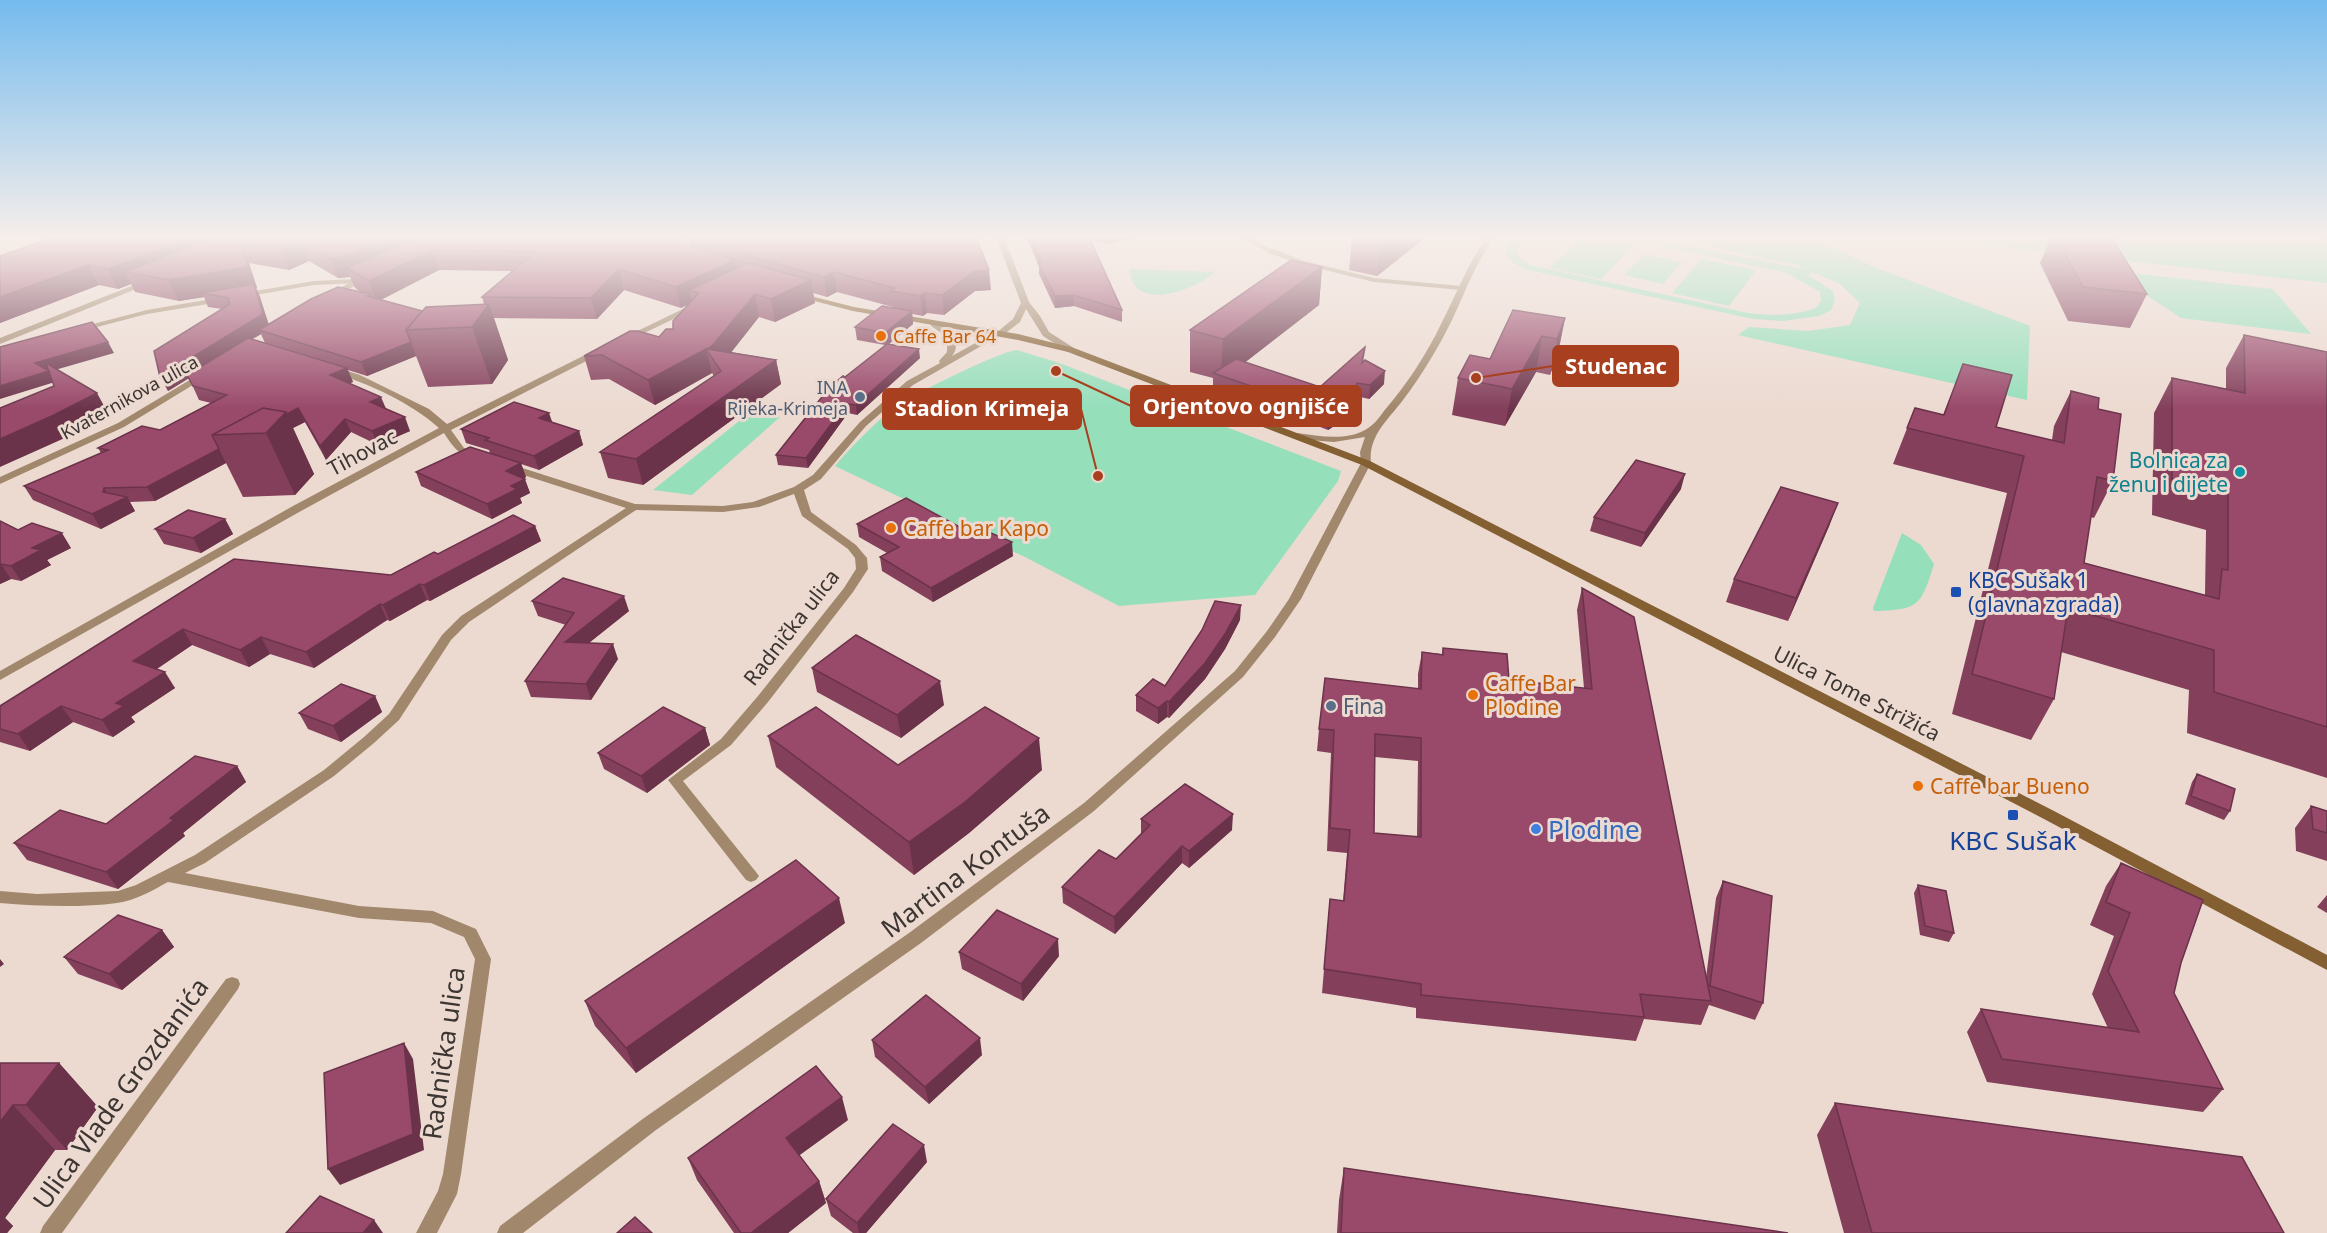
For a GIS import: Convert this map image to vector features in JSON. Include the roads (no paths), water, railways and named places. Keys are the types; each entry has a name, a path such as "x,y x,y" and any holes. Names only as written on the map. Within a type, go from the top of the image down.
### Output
{"main road":[{"name":"Ulica Tome Strižića","path":"800,295 852,309 1000,333 1071,350 1366,463 2040,810 2327,963"}],"street":[{"path":"0,341 119,295"},
{"path":"68,332 147,312 245,295"},
{"path":"325,299 333,295"},
{"path":"1022,295 1046,334 1071,350"},
{"path":"1297,436 1337,439 1359,436 1373,430 1408,389 1444,327 1458,295"},
{"path":"494,462 634,507 740,508 755,505 798,489 817,477 875,412 910,383 1000,333 1017,320 1025,303"},
{"name":"Tihovac","path":"0,676 276,520 446,429 544,378 701,304"},
{"path":"934,324 951,337 951,352 940,365"},
{"path":"323,366 357,377 426,411 446,429 460,450 482,458"},
{"name":"Kvaternikova ulica","path":"0,481 122,425 214,368"},
{"name":"Martina Kontuša","path":"507,1233 650,1124 915,938 1089,807 1239,674 1272,634 1295,599 1366,463 1365,452 1373,430"},
{"name":"Radnička ulica","path":"751,876 675,780 726,742 854,585 862,569 861,558 852,547 806,514 798,489"},
{"path":"0,897 37,900 118,897 168,876 200,859 330,773 394,717 446,638 465,619 634,507"},
{"name":"Radnička ulica","path":"168,876 359,912 433,917 470,933 483,959 452,1174 447,1194 426,1233"},
{"name":"Ulica Vlade Grozdanića","path":"50,1233 232,984"}],"place":[{"name":"Caffe Bar 64","path":"881,336"},
{"name":"Orjentovo ognjišće","path":"1056,371"},
{"name":"Studenac","path":"1476,378"},
{"name":"INA Rijeka-Krimeja","path":"860,397"},
{"name":"Bolnica za ženu i dijete","path":"2240,472"},
{"name":"Stadion Krimeja","path":"1098,476"},
{"name":"Caffe bar Kapo","path":"891,528"},
{"name":"KBC Sušak 1 (glavna zgrada)","path":"1956,592"},
{"name":"Caffe Bar Plodine","path":"1473,695"},
{"name":"Fina","path":"1331,706"},
{"name":"Caffe bar Bueno","path":"1918,786"},
{"name":"KBC Sušak","path":"2013,815"},
{"name":"Plodine","path":"1536,829"}]}
